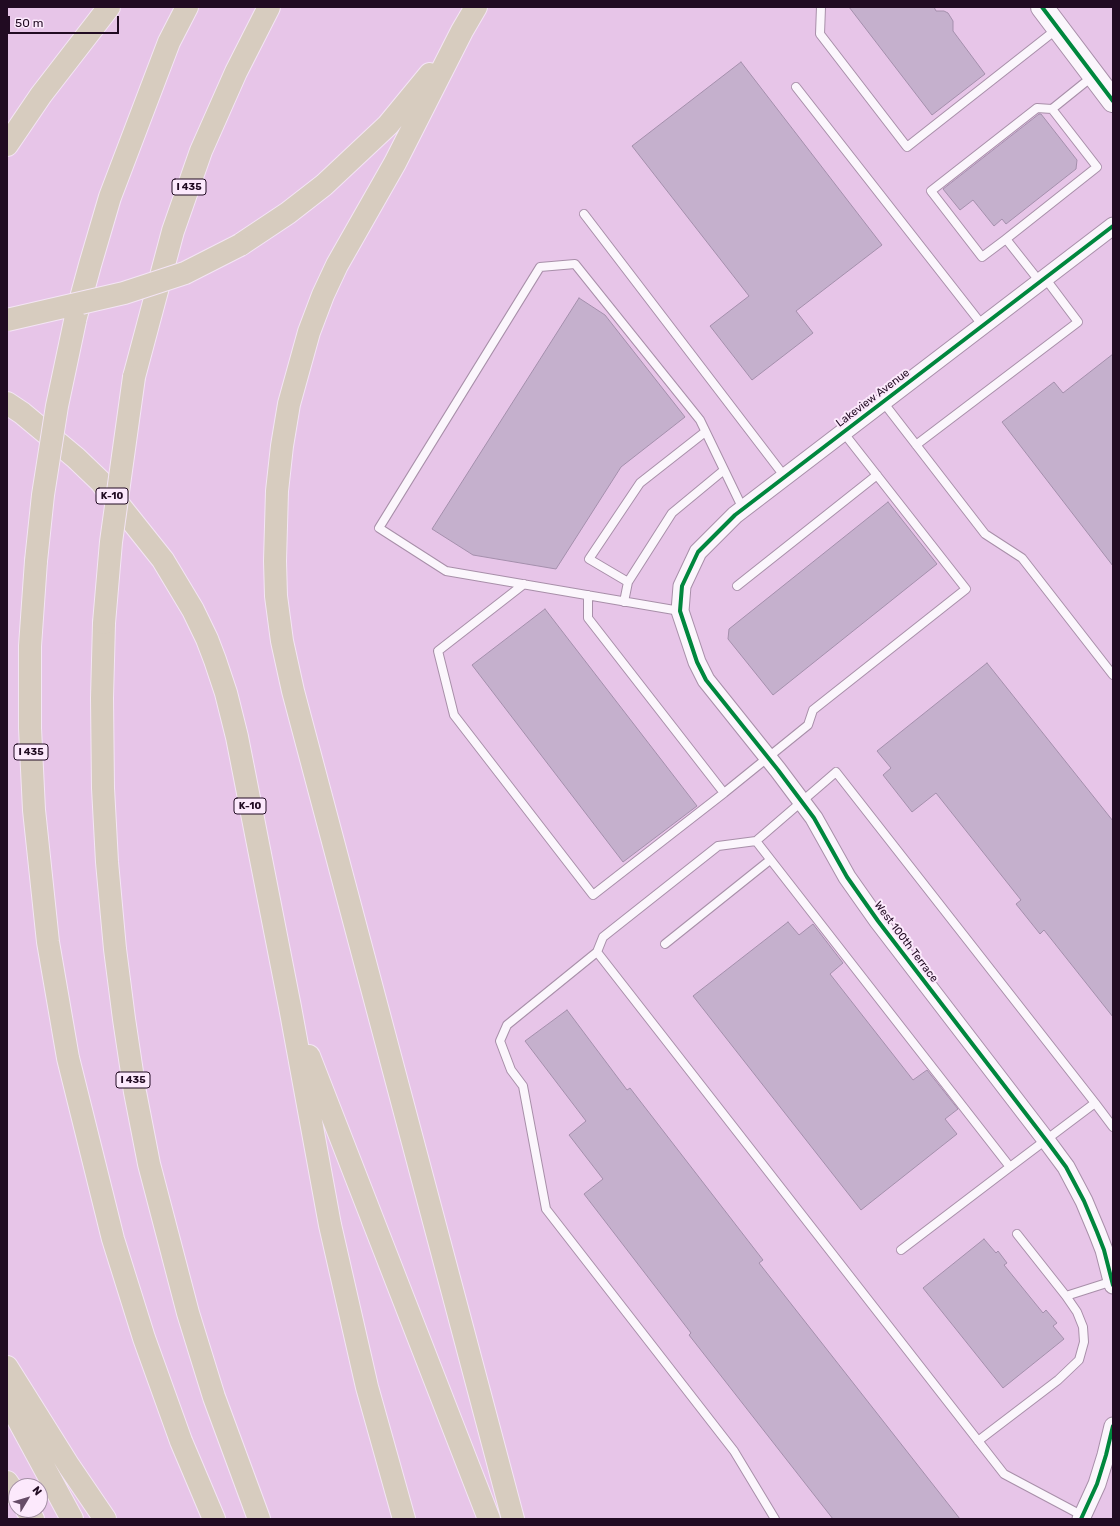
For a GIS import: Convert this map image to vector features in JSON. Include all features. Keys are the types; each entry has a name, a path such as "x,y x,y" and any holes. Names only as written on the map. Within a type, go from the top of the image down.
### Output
{"highway":[{"path":"7,145 42,95 109,7"},
{"name":"I 435","path":"187,7 169,42 110,197 75,321 55,414 43,495 36,561 30,653 30,728 34,803 48,942 68,1058 113,1239 144,1338 181,1441 214,1519"},
{"name":"I 435","path":"260,1519 214,1397 188,1313 149,1164 135,1092 115,949 107,862 103,773 102,698 104,623 111,542 134,377 153,301 173,231 202,151 236,72 269,7"},
{"path":"476,7 462,31 396,163 337,265 323,295 309,332 289,404 282,446 277,491 275,568 276,596 282,641 293,691 514,1519"},
{"path":"7,320 124,293 185,273 240,245 288,213 324,185 388,125 426,80 462,31"},
{"name":"K-10","path":"7,403 22,413 76,458 100,481 163,560 193,610 207,639 226,692 237,737 290,1007"},
{"path":"290,1007 330,1226 367,1387 404,1519"},
{"path":"290,1007 490,1519"},
{"path":"7,1367 65,1460 105,1519"},
{"path":"7,1399 72,1519"}],"street":[{"path":"1042,7 1113,101"},
{"name":"Lakeview Avenue","path":"680,611 682,586 698,552 735,515 1113,226"},
{"name":"West 100th Terrace","path":"680,611 697,662 706,680 801,801 821,829 847,877 874,915 1066,1167 1084,1201 1104,1250 1113,1282"},
{"path":"1082,1518 1102,1470 1113,1426"}],"lane":[{"path":"822,7 820,34 907,147 1058,28"},
{"path":"1052,109 1097,167 982,258 931,192 1037,108 1052,109 1094,76"},
{"path":"796,87 982,326"},
{"path":"584,214 785,477"},
{"path":"916,445 1078,322 1006,239"},
{"path":"680,611 446,571 379,528 540,267 575,264 700,420 743,509"},
{"path":"883,402 985,534 1022,558 1113,675"},
{"path":"628,582 589,559 640,483 705,432"},
{"path":"524,584 438,651 454,715 593,895 768,758 808,725 813,710 966,589 843,432"},
{"path":"624,602 628,582 672,513 724,470"},
{"path":"737,586 877,475"},
{"path":"588,595 588,618 724,793"},
{"path":"775,1519 734,1451 546,1209 523,1086 512,1070 500,1041 507,1025 597,952 603,937 718,846 756,841 836,772 1113,1126"},
{"path":"756,841 1010,1167"},
{"path":"665,944 770,860"},
{"path":"597,952 1004,1474 1082,1518"},
{"path":"901,1250 1094,1103"},
{"path":"978,1440 1058,1380 1079,1360 1084,1342 1083,1327 1077,1312 1017,1234"},
{"path":"1066,1296 1113,1282"}],"building":[{"path":"849,7 934,7 936,11 944,11 948,13 953,21 953,31 985,74 932,115"},
{"path":"741,62 882,245 796,311 813,333 752,380 710,326 749,296 632,146"},
{"path":"1039,114 1041,114 1077,160 1076,169 1006,224 1002,219 994,226 973,200 960,210 943,189"},
{"path":"579,298 605,315 685,417 621,467 556,569 473,555 432,529"},
{"path":"1113,354 1113,566 1002,422 1054,382 1063,393"},
{"path":"888,502 937,564 773,695 728,639 729,629"},
{"path":"545,609 697,806 623,862 472,665"},
{"path":"987,663 1113,821 1113,1017 1044,930 1040,934 1016,904 1021,900 936,793 912,812 883,775 891,768 877,751"},
{"path":"788,922 799,935 813,924 843,963 830,974 913,1080 927,1070 958,1109 945,1119 957,1134 861,1210 693,996"},
{"path":"567,1010 627,1090 630,1088 763,1260 759,1263 960,1519 833,1519 689,1335 691,1333 584,1194 603,1179 569,1135 586,1121 525,1041"},
{"path":"984,1239 996,1253 998,1251 1007,1263 1004,1265 1043,1313 1046,1310 1057,1323 1053,1326 1064,1339 1003,1388 923,1288"}],"cycle path":[{"path":"1042,7 1113,101"},
{"path":"1113,226 735,515 698,552 682,586 680,611 697,662 706,680 778,770 814,818 847,877 878,921 1066,1167 1084,1201 1097,1232 1104,1250 1113,1285"},
{"path":"1081,1519 1097,1484 1113,1426"}]}
